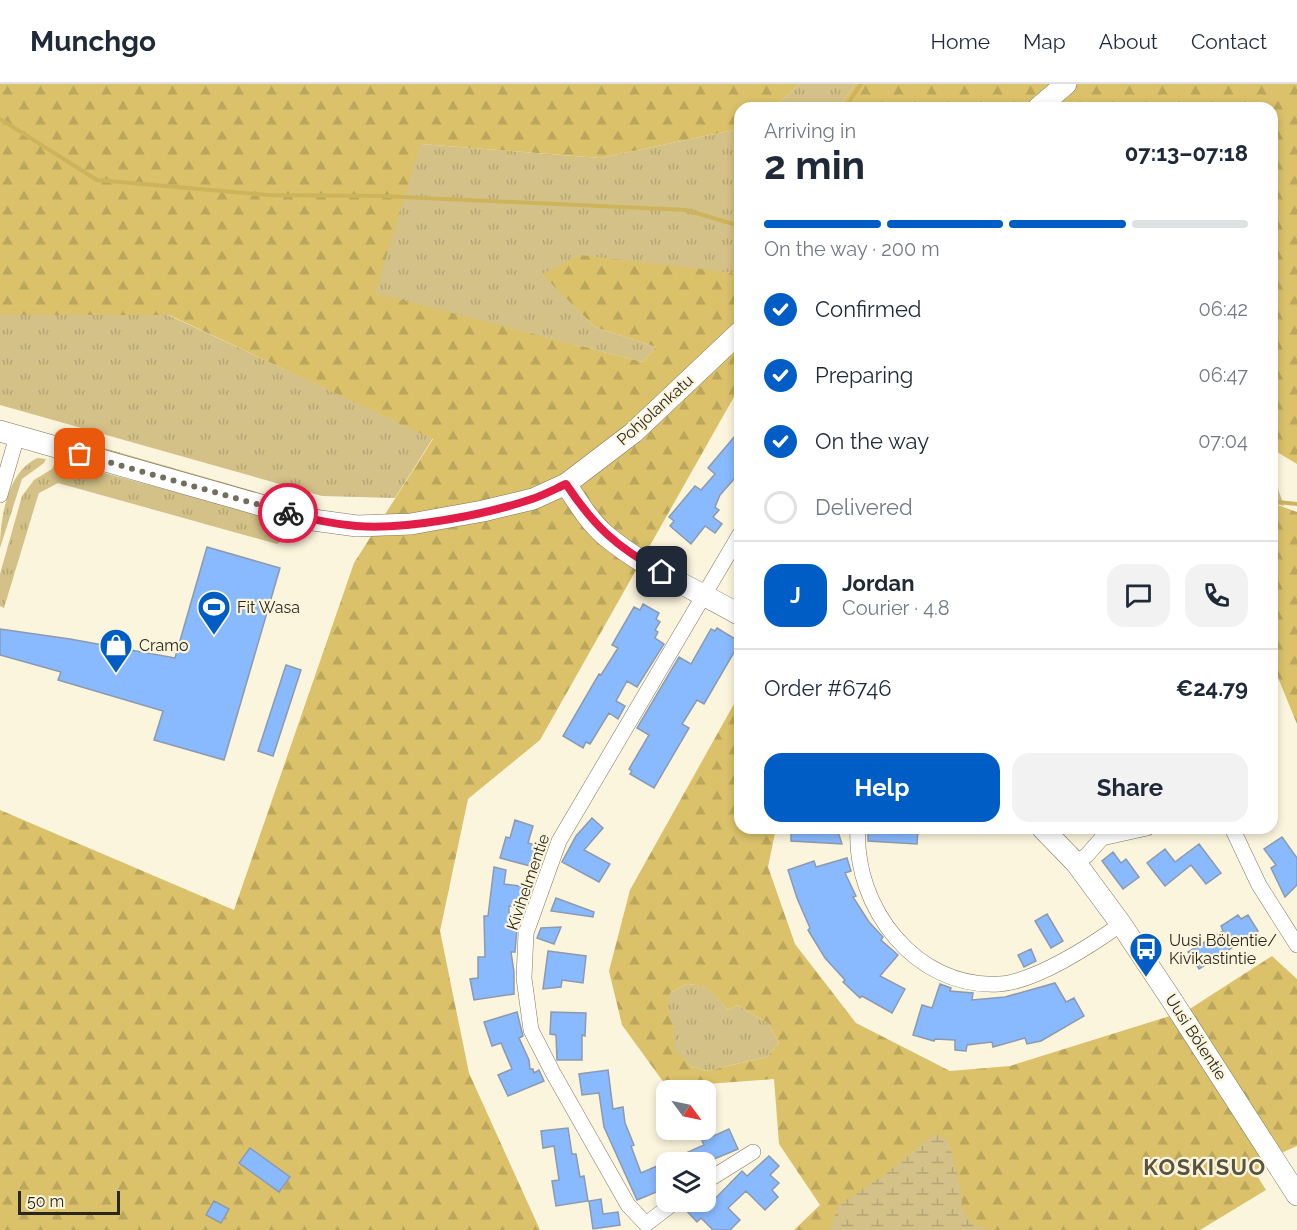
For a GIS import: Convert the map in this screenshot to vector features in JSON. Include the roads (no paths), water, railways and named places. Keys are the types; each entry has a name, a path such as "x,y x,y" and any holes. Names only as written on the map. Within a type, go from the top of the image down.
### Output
{"main road":[{"path":"1045,102 1066,84"},
{"name":"Pohjolankatu","path":"8,433 313,520 357,526 411,524 483,512 533,499 566,484 633,433 734,338"},
{"path":"566,484 604,534 646,563 734,612"},
{"name":"Uusi Bölentie","path":"1048,834 1076,863 1172,999 1297,1195"}],"street":[{"path":"0,495 8,433"},
{"name":"Kivihelmentie","path":"662,1212 646,1224 628,1205 531,1030 524,978 526,933 559,841 734,544"},
{"path":"858,834 865,883 881,920 903,946 928,967 960,981 1000,984 1043,972 1120,924"},
{"path":"1076,863 1087,855 1102,838 1120,834"},
{"path":"1235,834 1259,885 1297,945"},
{"path":"716,1175 753,1152"}],"waterway":[{"path":"849,102 861,84"},
{"path":"0,119 97,180 267,195 381,196 686,210 734,224"},
{"path":"1278,502 1297,504"}],"place":[{"name":"Fit Wasa","path":"214,636"},
{"name":"Cramo","path":"116,674"},
{"name":"Uusi Bölentie/ Kivikastintie","path":"1146,978"}],"district":[{"name":"KOSKISUO","path":"1205,1167"}]}
